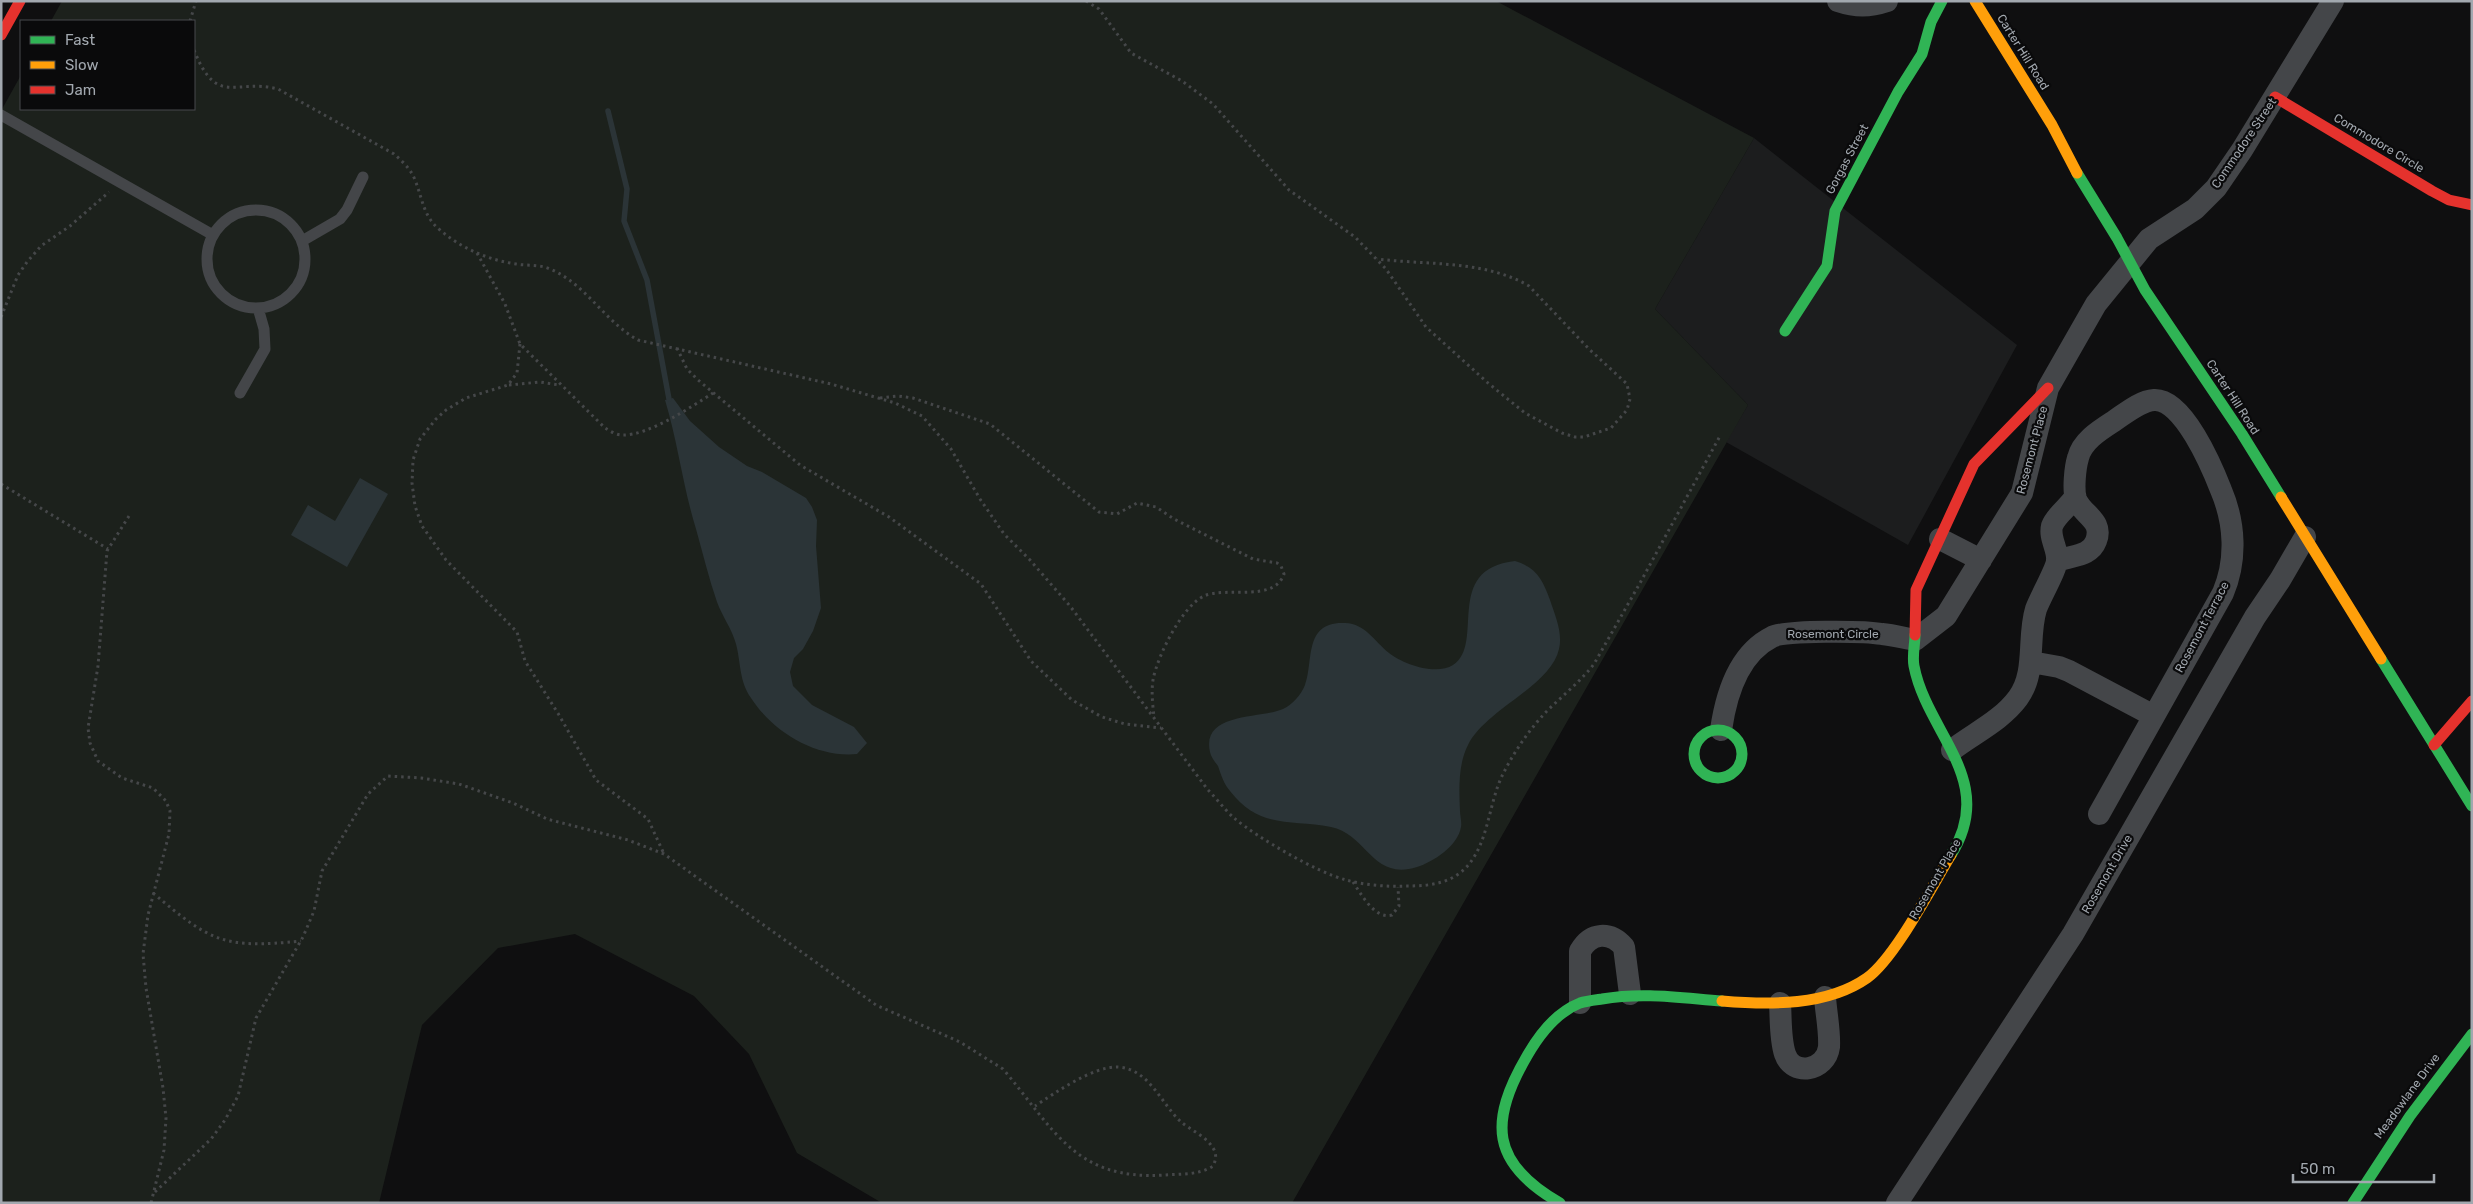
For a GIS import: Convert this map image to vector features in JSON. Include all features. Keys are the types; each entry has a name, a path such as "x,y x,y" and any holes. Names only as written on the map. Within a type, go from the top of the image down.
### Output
{"street":[{"path":"1,35 20,1"},
{"path":"1838,1 1855,7 1874,6 1887,1"},
{"name":"Gorgas Street","path":"1785,332 1828,266 1835,211 1898,92 1922,54 1931,22 1942,1"},
{"name":"Carter Hill Road","path":"1975,1 2052,125 2085,188 2145,290 2242,434 2472,806"},
{"name":"Commodore Street","path":"2130,262 2149,239 2195,209 2216,188 2242,150 2333,1"},
{"name":"Commodore Circle","path":"2275,97 2432,191 2449,200 2472,205"},
{"name":"Rosemont Place","path":"1560,1203 1537,1190 1523,1178 1506,1151 1501,1121 1504,1104 1512,1082 1538,1037 1563,1013 1580,1003 1630,994 1755,1004 1780,1003 1840,994 1856,985 1882,964 1954,851 1962,832 1966,814 1967,790 1964,775 1919,680 1914,665 1916,590 1974,464 2048,388 2096,304 2130,262"},
{"name":"Rosemont Place","path":"1916,640 1946,616 2022,493 2048,388"},
{"name":"Rosemont Terrace","path":"2075,496 2078,458 2084,444 2106,426 2141,403 2154,400 2172,405 2181,415 2214,472 2224,497 2229,517 2233,549 2229,579 2099,814"},
{"path":"2058,561 2090,550 2097,538 2097,525 2079,504 2075,496"},
{"path":"1952,750 2007,712 2019,697 2031,662 2036,610 2058,561 2051,529 2054,521 2070,506 2075,496"},
{"name":"Rosemont Drive","path":"1897,1203 2073,934 2254,617 2280,580 2304,537"},
{"path":"1940,539 1981,560"},
{"name":"Rosemont Circle","path":"1721,730 1729,688 1752,652 1773,636 1796,633 1880,633 1916,640"},
{"path":"2031,662 2059,666 2154,716"},
{"path":"2434,745 2472,701"},
{"path":"1721,730 1738,740 1742,756 1740,765 1734,773 1717,778 1700,769 1695,761 1694,751 1697,742 1703,735 1721,730"},
{"path":"1580,1003 1580,951 1584,943 1592,937 1601,935 1610,936 1624,948 1630,994"},
{"path":"1780,1003 1784,1054 1790,1063 1800,1069 1812,1068 1826,1058 1829,1048 1825,997"},
{"name":"Meadowlane Drive","path":"2353,1203 2387,1145 2472,1034"}],"lane":[{"path":"1,115 213,236"},
{"path":"302,241 340,219 347,210 363,177"},
{"path":"259,210 274,213 288,222 302,241 305,265 297,287 280,302 258,308 244,306 230,300 215,284 209,271 207,256 213,236 222,224 235,214 259,210"},
{"path":"240,393 265,349 264,329 258,308"}],"path":[{"path":"190,20 196,1"},
{"path":"1086,1 1099,10 1131,53 1182,81 1213,104 1289,190 1354,236 1377,259 1426,327 1525,413 1562,433 1576,437 1600,433 1611,428 1621,420 1627,410 1630,399 1627,384 1589,349 1529,286 1518,279 1492,271 1377,259"},
{"path":"195,52 207,76 216,84 237,88 265,86 278,89 394,154 405,164 415,178 424,210 430,221 441,232 476,253 494,261 550,268 576,285 611,322 625,333 643,341 832,384 912,409 934,429 951,449 980,500 1004,534 1030,560 1070,606 1196,775 1232,816 1250,830 1325,873 1352,882 1398,886 1438,884 1457,875 1468,864 1484,834 1502,776 1515,752 1546,713 1585,676 1594,664 1720,436"},
{"path":"1,316 18,274 27,262 42,246 70,226 120,182"},
{"path":"476,253 506,304 520,344 517,374 508,385"},
{"path":"520,344 605,428 616,434 632,434 663,421 686,410 713,393"},
{"path":"675,347 687,369 800,465 889,517 981,584 1031,661 1072,700 1102,717 1125,724 1161,728"},
{"path":"560,385 540,382 508,385 457,403 436,419 417,445 413,460 412,483 415,506 422,526 446,560 517,632 525,662 560,715 596,780 648,819 664,854"},
{"path":"879,398 898,396 913,398 990,424 1099,512 1117,514 1137,504 1156,507 1174,519 1253,559 1271,561 1281,566 1284,574 1283,578 1274,586 1254,594 1230,591 1202,597 1180,619 1154,678 1152,699 1154,719"},
{"path":"1,484 108,549"},
{"path":"129,516 108,549 105,562 98,666 88,728 90,743 98,761 122,778 153,788 166,801 170,811 170,828 153,893 143,954 146,988 154,1026 166,1118 164,1150 151,1203"},
{"path":"155,1192 211,1139 225,1120 238,1096 256,1018 300,941 314,911 322,871 329,855 368,794 388,776 420,778 459,784 513,802 548,819 628,840 664,854 876,1005 960,1042 1003,1068 1070,1150 1094,1165 1117,1174 1141,1177 1200,1172 1213,1166 1215,1160 1212,1145 1174,1115 1147,1081 1140,1075 1119,1067 1106,1069 1084,1077 1035,1106"},
{"path":"1352,882 1366,901 1380,914 1387,917 1392,916 1398,906 1398,886"},
{"path":"153,893 200,931 216,938 236,944 300,941"}],"shaded area":[{"path":"62,1 1496,1 1754,138 1655,309 1748,405 1292,1203 882,1203 797,1153 749,1054 694,996 575,934 498,948 422,1025 379,1203 1,1203 1,111 20,77 20,110 195,110 195,20 52,20"},
{"path":"1754,138 2017,345 1908,545 1726,442 1748,405 1655,309"},
{"path":"673,398 690,421 719,447 747,466 762,472 806,498 812,507 817,520 816,546 821,608 813,631 803,649 794,658 790,672 793,686 812,705 854,727 867,743 857,754 826,752 797,740 771,722 747,692 742,678 736,644 717,602 691,513 674,432 665,400"},
{"path":"360,478 388,494 347,567 291,535 308,505 335,521"},
{"path":"1515,561 1528,567 1538,575 1545,586 1558,624 1559,649 1554,662 1544,675 1489,720 1468,745 1462,760 1460,777 1461,827 1455,841 1444,852 1417,867 1402,870 1390,868 1380,863 1354,839 1343,832 1331,827 1277,821 1265,817 1253,812 1230,791 1210,752 1210,739 1215,730 1223,723 1283,709 1293,702 1305,685 1313,644 1316,635 1322,628 1332,624 1345,623 1359,626 1389,653 1411,665 1429,669 1446,668 1453,665 1462,655 1466,641 1472,592 1479,578 1493,567"}],"waterway":[{"path":"608,111 627,189 624,221 647,280 669,399"}],"traffic: fast":[{"path":"1785,331 1827,266 1835,211 1898,92 1922,54 1931,22 1942,1"},
{"path":"2077,173 2117,238 2145,290 2242,434 2281,497"},
{"path":"1915,635 1913,662 1921,691 1955,758 1963,780 1967,803 1963,828 1951,855"},
{"path":"2381,659 2472,806"},
{"path":"1718,730 1727,732 1735,737 1740,745 1742,754 1740,763 1735,771 1727,776 1718,778 1709,776 1701,771 1696,763 1694,754 1696,745 1701,737 1709,732 1718,730"},
{"path":"1560,1203 1537,1188 1520,1172 1509,1156 1503,1139 1502,1121 1506,1101 1527,1056 1543,1032 1564,1012 1580,1003 1588,1001 1632,996 1722,1001"},
{"path":"2353,1203 2410,1116 2472,1034"}],"traffic: slow":[{"path":"1975,1 2052,125 2077,173"},
{"path":"2281,497 2381,659"},
{"path":"1722,1001 1778,1003 1816,999 1834,994 1867,978 1878,968 1901,938 1951,855"}],"traffic: jam":[{"path":"1,35 20,1"},
{"path":"2275,97 2432,191 2449,200 2472,205"},
{"path":"1915,635 1916,590 1974,464 2048,388"},
{"path":"2434,745 2472,701"}]}
